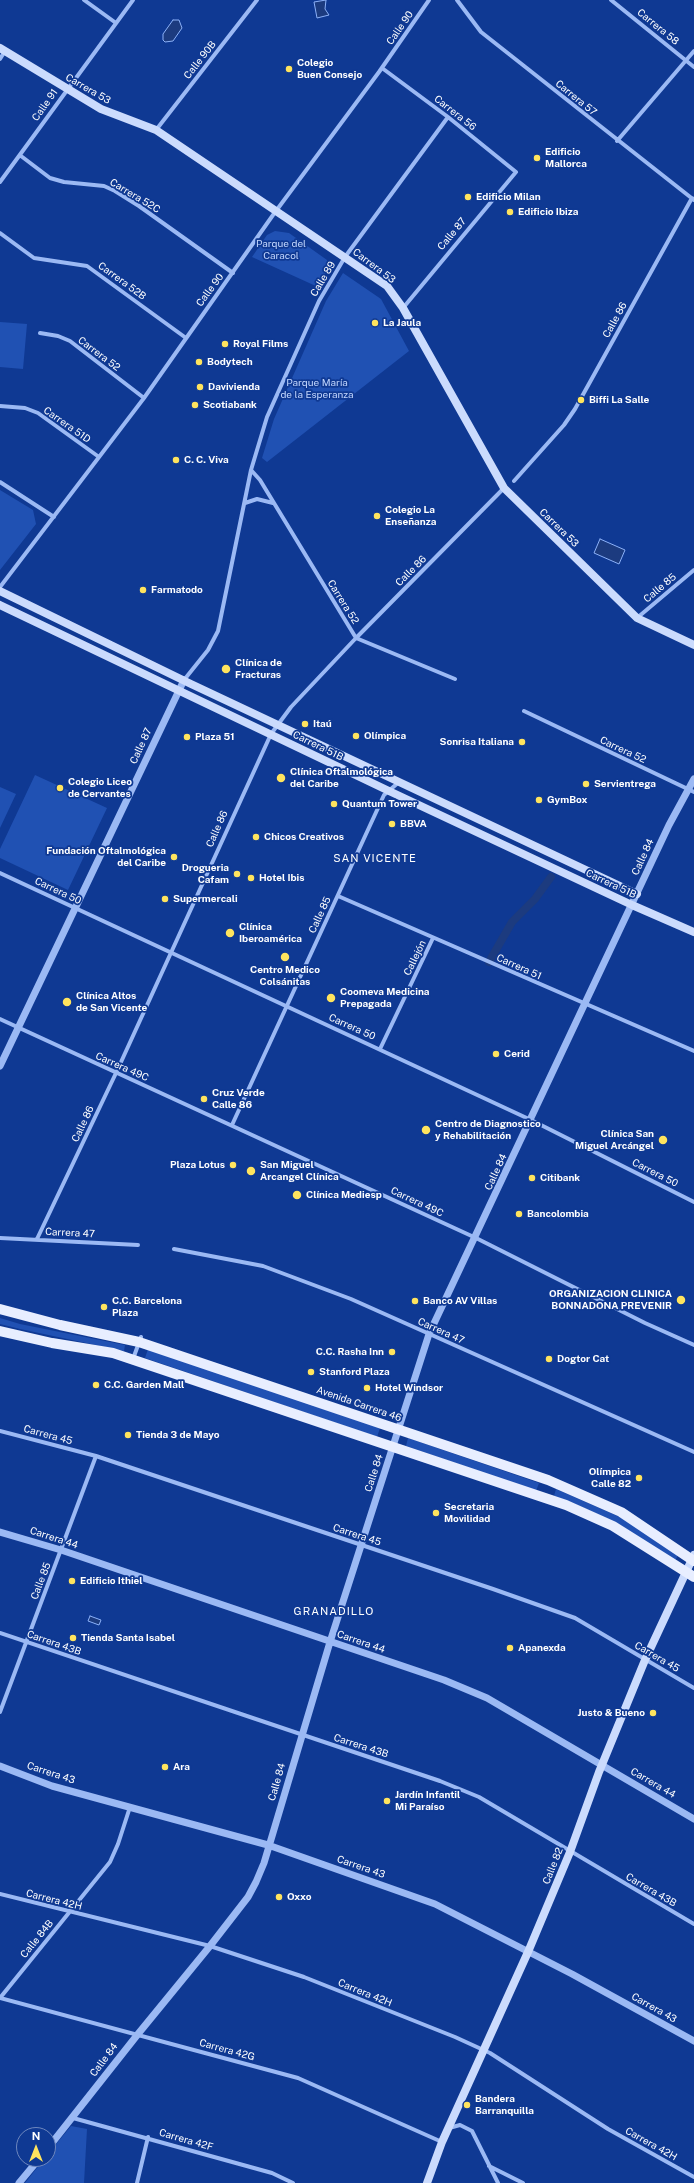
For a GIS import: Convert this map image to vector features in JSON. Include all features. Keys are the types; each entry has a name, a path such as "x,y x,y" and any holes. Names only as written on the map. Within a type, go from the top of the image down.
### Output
{"main road":[{"name":"Carrera 53","path":"3,49 101,109 156,130 277,210 387,286 403,308 504,488 637,618 694,645"},
{"name":"Carrera 51B","path":"0,591 184,680 637,894"},
{"name":"Carrera 51B","path":"1,603 178,691 632,905 694,932"},
{"name":"Avenida Carrera 46","path":"0,1309 60,1325 140,1340 398,1430 548,1480 621,1512 693,1559"},
{"path":"0,1331 52,1343 92,1348 132,1360 582,1511 601,1520 690,1574"},
{"path":"541,1497 548,1480"},
{"name":"Calle 82","path":"426,2183 447,2129 528,1952 570,1852 602,1765 645,1660 690,1574 693,1559"}],"street":[{"path":"84,0 116,24"},
{"name":"Calle 91","path":"0,182 133,0"},
{"name":"Calle 90B","path":"156,130 257,0"},
{"name":"Calle 90","path":"0,588 144,398 277,210 382,68 429,0"},
{"name":"Carrera 57","path":"457,0 481,32 617,141 693,199"},
{"name":"Carrera 58","path":"611,0 694,67"},
{"path":"0,59 3,49"},
{"path":"617,141 694,51"},
{"name":"Carrera 56","path":"382,68 448,117 516,172"},
{"name":"Calle 89","path":"252,470 274,403 319,301 345,258 448,117"},
{"name":"Carrera 52C","path":"20,156 50,178 64,182 104,186 115,191 233,273"},
{"name":"Calle 87","path":"403,308 516,172"},
{"name":"Calle 86","path":"514,481 564,425 575,409 693,199"},
{"name":"Carrera 52B","path":"0,233 34,258 87,266 186,338"},
{"name":"Carrera 52","path":"40,333 58,336 70,341 144,398"},
{"name":"Carrera 51D","path":"0,406 24,408 38,413 99,457"},
{"name":"Calle 87","path":"0,1066 178,691 184,680 208,650 218,631 252,470"},
{"name":"Carrera 52","path":"252,470 260,480 356,638 455,679"},
{"path":"0,482 54,517"},
{"name":"Calle 86","path":"37,1239 116,1073 169,953 260,754 271,734 291,707 356,638 504,488"},
{"path":"245,503 257,498 273,503"},
{"name":"Calle 85","path":"637,618 694,570"},
{"name":"Carrera 52","path":"524,711 691,790"},
{"name":"Calle 84","path":"56,2138 138,2034 210,1946 248,1897 256,1882 264,1863 268,1845 330,1642 429,1334 476,1238 637,894 691,790 694,779"},
{"name":"Calle 85","path":"232,1125 384,795 399,782"},
{"name":"Carrera 50","path":"0,873 169,953 380,1049 531,1120 694,1202"},
{"name":"Carrera 51","path":"338,896 694,1050"},
{"name":"Callejón","path":"380,1049 433,938"},
{"name":"Carrera 49C","path":"0,1019 476,1238 644,1323 694,1345"},
{"name":"Carrera 47","path":"0,1238 138,1245"},
{"name":"Carrera 47","path":"174,1249 263,1266 350,1299 694,1452"},
{"path":"132,1360 140,1340"},
{"name":"Carrera 45","path":"0,1431 96,1456 361,1544 575,1618 694,1688"},
{"name":"Calle 85","path":"0,1712 96,1456"},
{"name":"Carrera 44","path":"0,1532 61,1550 444,1680 487,1698 694,1819"},
{"name":"Carrera 43B","path":"0,1633 301,1735 440,1780 479,1797 694,1924"},
{"name":"Carrera 43","path":"0,1766 52,1786 130,1806 268,1845 435,1904 694,2041"},
{"name":"Calle 84B","path":"0,1998 112,1858 130,1806"},
{"name":"Carrera 42H","path":"0,1894 210,1946 304,1977 484,2049 608,2130 694,2177"},
{"name":"Carrera 42G","path":"0,1998 298,2078 442,2142"},
{"name":"Carrera 42F","path":"73,2118 148,2137 272,2173 293,2183"},
{"path":"447,2129 460,2125 470,2129 498,2183"},
{"path":"137,2183 148,2137"},
{"path":"489,2166 523,2183"},
{"path":"19,2183 32,2167"}],"green space":[{"name":"Parque del Caracol","path":"275,231 289,233 327,260 327,272 318,287 252,257 267,235"},
{"name":"Parque María de la Esperanza","path":"343,273 381,299 409,351 267,462 262,458 274,419 326,301"},
{"path":"0,322 27,324 23,369 0,367"},
{"path":"0,490 33,510 36,524 0,570"},
{"path":"35,775 107,808 68,890 0,858 0,849"},
{"path":"0,787 16,794 0,828"},
{"path":"0,1318 20,1324 125,1345 124,1351 0,1324"},
{"path":"148,1349 380,1428 377,1437 145,1358"},
{"path":"408,1438 539,1483 536,1491 406,1446"},
{"path":"556,1489 622,1518 678,1555 675,1561 619,1524 571,1502 554,1496"},
{"path":"71,2126 87,2129 84,2183 25,2183 38,2167 56,2167 56,2144"}],"shaded area":[{"path":"326,0 325,9 329,15 317,18 314,2"},
{"path":"173,20 179,20 182,28 173,41 165,42 163,40 163,34"},
{"path":"600,539 625,550 619,564 594,553"},
{"path":"90,1616 101,1620 99,1625 88,1621"}],"waterway":[{"path":"489,962 512,922 535,899 551,877"}],"place":[{"name":"Colegio Buen Consejo","path":"289,69"},
{"name":"Edificio Mallorca","path":"537,158"},
{"name":"Edificio Milan","path":"468,197"},
{"name":"Edificio Ibiza","path":"510,212"},
{"name":"La Jaula","path":"375,323"},
{"name":"Royal Films","path":"225,344"},
{"name":"Bodytech","path":"199,362"},
{"name":"Davivienda","path":"200,387"},
{"name":"Biffi La Salle","path":"581,400"},
{"name":"Scotiabank","path":"195,405"},
{"name":"C. C. Viva","path":"176,460"},
{"name":"Colegio La Enseñanza","path":"377,516"},
{"name":"Farmatodo","path":"143,590"},
{"name":"Clínica de Fracturas","path":"226,669"},
{"name":"Itaú","path":"305,724"},
{"name":"Olímpica","path":"356,736"},
{"name":"Plaza 51","path":"187,737"},
{"name":"Sonrisa Italiana","path":"522,742"},
{"name":"Clínica Oftalmológica del Caribe","path":"281,778"},
{"name":"Servientrega","path":"586,784"},
{"name":"Colegio Liceo de Cervantes","path":"60,788"},
{"name":"GymBox","path":"539,800"},
{"name":"Quantum Tower","path":"334,804"},
{"name":"BBVA","path":"392,824"},
{"name":"Chicos Creativos","path":"256,837"},
{"name":"Fundación Oftalmológica del Caribe","path":"174,857"},
{"name":"Drogueria Cafam","path":"237,874"},
{"name":"Hotel Ibis","path":"251,878"},
{"name":"Supermercali","path":"165,899"},
{"name":"Clínica Iberoamérica","path":"230,933"},
{"name":"Centro Medico Colsánitas","path":"285,957"},
{"name":"Coomeva Medicina Prepagada","path":"331,998"},
{"name":"Clínica Altos de San Vicente","path":"67,1002"},
{"name":"Cerid","path":"496,1054"},
{"name":"Cruz Verde Calle 86","path":"204,1099"},
{"name":"Centro de Diagnostico y Rehabilitación","path":"426,1130"},
{"name":"Clínica San Miguel Arcángel","path":"663,1140"},
{"name":"Plaza Lotus","path":"233,1165"},
{"name":"San Miguel Arcangel Clínica","path":"251,1171"},
{"name":"Citibank","path":"532,1178"},
{"name":"Clínica Mediesp","path":"297,1195"},
{"name":"Bancolombia","path":"519,1214"},
{"name":"ORGANIZACION CLINICA BONNADONA PREVENIR","path":"681,1300"},
{"name":"Banco AV Villas","path":"415,1301"},
{"name":"C.C. Barcelona Plaza","path":"104,1307"},
{"name":"C.C. Rasha Inn","path":"392,1352"},
{"name":"Dogtor Cat","path":"549,1359"},
{"name":"Stanford Plaza","path":"311,1372"},
{"name":"C.C. Garden Mall","path":"96,1385"},
{"name":"Hotel Windsor","path":"367,1388"},
{"name":"Tienda 3 de Mayo","path":"128,1435"},
{"name":"Olímpica Calle 82","path":"639,1478"},
{"name":"Secretaria Movilidad","path":"436,1513"},
{"name":"Edificio Ithiel","path":"72,1581"},
{"name":"Tienda Santa Isabel","path":"73,1638"},
{"name":"Apanexda","path":"510,1648"},
{"name":"Justo & Bueno","path":"653,1713"},
{"name":"Ara","path":"165,1767"},
{"name":"Jardín Infantil Mi Paraíso","path":"387,1801"},
{"name":"Oxxo","path":"279,1897"},
{"name":"Bandera Barranquilla","path":"467,2105"}],"district":[{"name":"SAN VICENTE","path":"375,859"},
{"name":"GRANADILLO","path":"334,1612"}]}
